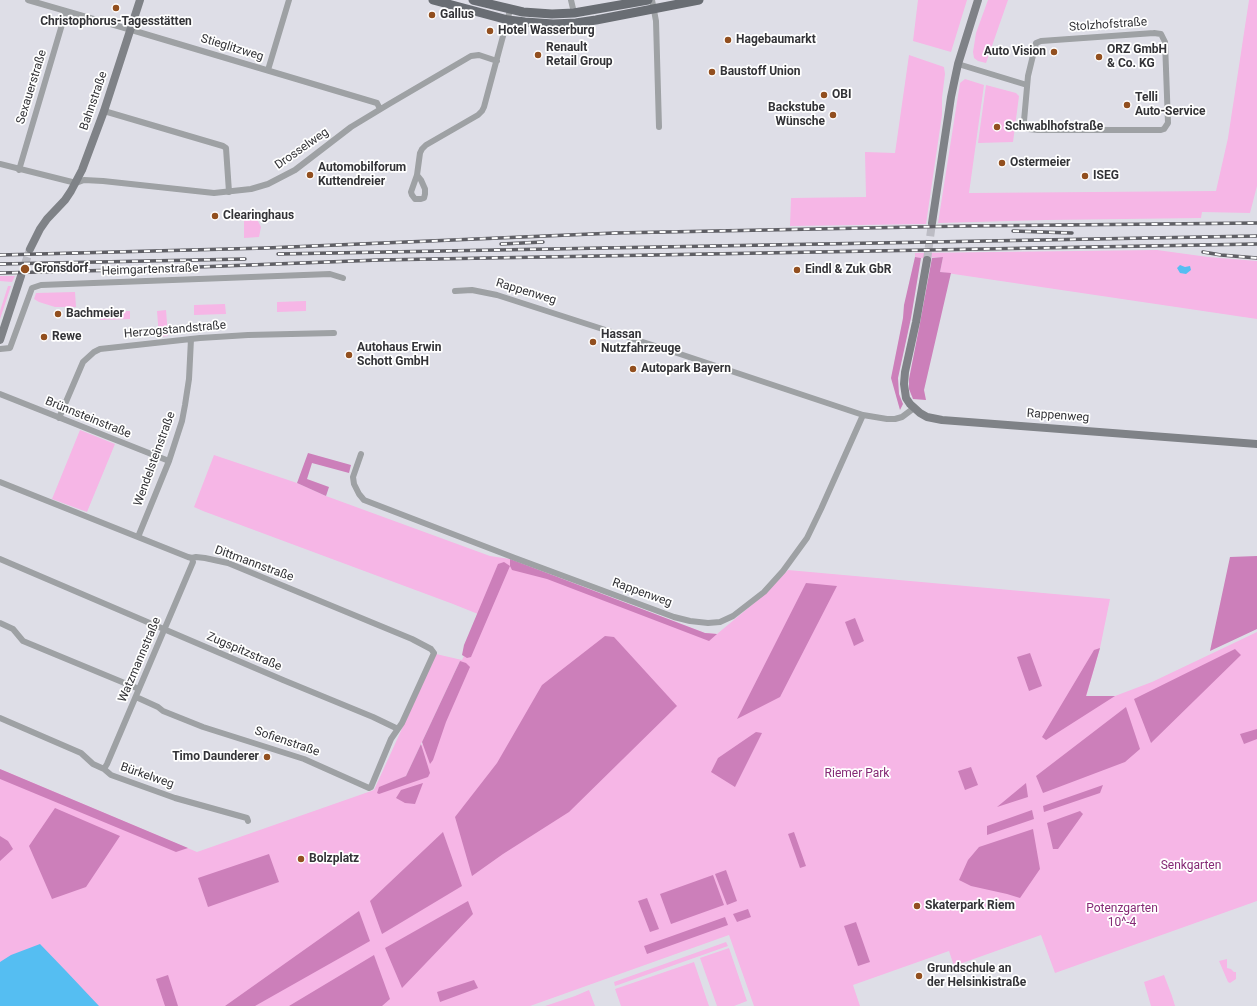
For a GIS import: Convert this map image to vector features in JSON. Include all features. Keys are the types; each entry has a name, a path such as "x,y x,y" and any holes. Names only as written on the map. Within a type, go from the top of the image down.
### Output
{"main road":[{"path":"433,0 508,20 563,24 596,20 653,4 699,0"},
{"path":"472,0 510,10 540,13 574,13 648,0"}],"street":[{"name":"Stieglitzweg","path":"28,0 131,29 377,103 380,109"},
{"name":"Bahnstraße","path":"30,249 47,219 65,200 76,182 88,157 140,0"},
{"path":"268,70 289,0"},
{"path":"571,0 574,13"},
{"path":"932,223 951,97 958,64 978,0"},
{"path":"653,4 656,21 659,127"},
{"path":"417,175 419,159 422,150 426,145 482,111 510,10"},
{"name":"Sexauerstraße","path":"19,170 66,11"},
{"name":"Stolzhofstraße","path":"1154,33 1161,34 1165,42 1168,123 1164,129 1160,130 1028,129 1024,126 1027,85 1036,43 1041,41 1154,33"},
{"name":"Drosselweg","path":"0,164 19,170 76,182 90,180 214,193 251,189 295,170 350,127 471,56 479,55 497,60"},
{"path":"958,64 1027,85"},
{"path":"104,111 223,146 226,148 227,152 229,192"},
{"path":"914,408 906,398 904,378 922,292 926,260"},
{"name":"Heimgartenstraße","path":"0,349 10,348 32,288 41,285 330,274 343,278"},
{"path":"0,340 21,276"},
{"name":"Rappenweg","path":"455,290 472,290 497,294 863,415 895,419 902,417 914,408 927,417 942,420 1257,444"},
{"name":"Herzogstandstraße","path":"59,418 83,362 94,352 100,349 107,347 200,338 248,335 334,333"},
{"name":"Wendelsteinstraße","path":"138,537 169,461 185,406 189,379 191,339"},
{"name":"Brünnsteinstraße","path":"0,394 169,461"},
{"name":"Rappenweg","path":"360,454 352,477 359,494 364,500 669,616 690,621 708,623 720,622 733,616 764,592 783,571 808,538 863,415"},
{"name":"Dittmannstraße","path":"0,482 64,506 192,558 205,558 228,563 412,639 431,649 434,653 402,724 398,729"},
{"name":"Watzmannstraße","path":"104,769 108,764 193,562 192,558"},
{"name":"Zugspitzstraße","path":"0,559 164,630 373,717 398,729"},
{"path":"0,623 13,629 23,641 139,690"},
{"name":"Sofienstraße","path":"136,697 158,707 163,711 203,727 304,759 369,788 391,739 398,729"},
{"name":"Bürkelweg","path":"0,718 81,752 93,764 118,778 169,796 247,818 248,821"}],"green space":[{"path":"918,0 967,0 951,52 913,41"},
{"path":"988,0 1008,0 986,63 978,61 974,58 973,52 976,33"},
{"path":"1249,0 1257,0 1257,186 1250,213 1202,212 1201,218 938,223 960,83 965,79 984,85 969,193 1216,191 1228,138"},
{"path":"909,55 944,67 945,74 942,98 942,115 926,224 790,226 791,198 866,197 865,152 895,153"},
{"name":"Schwablhofstraße","path":"986,85 1016,93 1019,96 1013,142 978,143"},
{"path":"252,215 256,217 261,227 259,237 244,238 244,219"},
{"path":"1157,250 1208,257 1257,261 1257,319 940,272 943,257 915,257 915,253"},
{"path":"0,276 15,276 12,282 0,281"},
{"path":"8,286 11,286 0,319 0,311"},
{"path":"75,292 76,307 55,307 34,299 36,293"},
{"path":"306,301 306,311 277,312 277,302"},
{"path":"225,304 226,314 194,315 194,305"},
{"path":"166,310 168,336 159,337 157,311"},
{"path":"130,311 130,319 100,320 100,312"},
{"path":"80,430 115,444 87,512 52,499"},
{"name":"Riemer Park","path":"214,455 297,483 326,496 490,556 510,559 705,633 717,634 765,594 788,570 1110,599 1100,648 1086,697 1115,696 1152,682 1257,632 1257,901 1055,973 1041,935 954,966 949,951 853,985 860,1006 754,1006 729,935 530,1006 0,1006 0,769 197,852 374,790 436,654 462,660 483,616 194,507","holes":["461,661 407,777 379,788 406,776"]},
{"path":"726,942 728,946 615,986 614,982"},
{"path":"729,948 747,1001 734,1006 717,1006 700,958"},
{"path":"1227,959 1227,968 1236,972 1236,979 1230,983 1228,982 1219,961"},
{"path":"694,962 709,1006 621,1006 615,989"},
{"path":"1164,975 1175,1006 1151,1006 1144,982"},
{"path":"589,990 595,1006 545,1006 575,996"}],"shaded area":[{"path":"915,257 921,258 911,318 898,378 899,394 903,404 900,410 891,378 903,318 904,305"},
{"path":"943,257 940,272 951,273 924,390 926,400 913,399 909,389 909,379 932,258"},
{"path":"308,453 351,465 349,473 312,463 307,479 329,487 326,496 297,483"},
{"path":"1257,556 1257,629 1210,651 1230,557"},
{"path":"510,559 705,633 717,634 709,641 547,579 512,570 510,566"},
{"path":"504,562 510,566 471,657 467,658 462,655 464,645 498,564"},
{"path":"806,583 837,586 780,697 737,719"},
{"path":"855,618 864,641 854,646 845,622"},
{"path":"605,636 614,637 677,706 569,812 503,854 472,876 455,817 497,763 542,685"},
{"path":"1100,648 1086,696 1115,696 1046,740 1042,737 1094,650"},
{"path":"1235,649 1241,655 1151,743 1134,699"},
{"path":"1030,653 1042,686 1029,691 1017,657"},
{"path":"460,661 466,663 470,667 446,722 433,760 430,764 422,742"},
{"path":"1126,707 1140,749 1125,762 1043,793 1036,776"},
{"path":"1257,729 1257,739 1244,744 1240,734"},
{"path":"756,732 762,733 735,787 711,772 718,758"},
{"path":"421,744 430,773 428,777 379,794 377,793 379,787 406,776"},
{"path":"971,767 978,785 965,790 958,771"},
{"path":"0,769 188,848 176,852 0,779"},
{"path":"423,783 415,804 405,803 396,798 401,790"},
{"path":"1026,783 1028,797 997,807"},
{"path":"1103,785 1100,793 1044,812 1043,806"},
{"path":"55,808 120,836 86,887 52,899 29,846"},
{"path":"1032,810 1034,819 987,835 987,826"},
{"path":"1080,811 1083,814 1058,849 1053,849 1047,823"},
{"path":"1033,829 1040,869 1020,898 971,886 959,880 968,860 979,847"},
{"path":"443,832 462,886 382,934 370,901"},
{"path":"794,832 806,866 800,868 788,834"},
{"path":"0,836 8,841 13,849 0,861"},
{"path":"269,854 279,882 208,907 198,878"},
{"path":"726,870 737,901 727,905 715,874"},
{"path":"713,875 724,905 671,924 660,894"},
{"path":"647,898 659,929 650,932 638,901"},
{"path":"468,901 473,914 402,988 385,948"},
{"path":"748,909 751,917 737,922 733,914"},
{"path":"359,911 370,941 255,1006 225,1006"},
{"path":"725,917 728,925 647,954 644,946"},
{"path":"856,922 870,962 858,966 844,926"},
{"path":"374,955 390,999 382,1006 289,1006"},
{"path":"168,975 178,1006 165,1006 156,979"},
{"path":"474,980 478,988 440,1002 437,992"}],"water":[{"path":"1180,265 1185,267 1190,266 1191,270 1186,274 1180,273 1177,268"},
{"path":"40,944 99,1006 0,1006 0,962 11,955"}],"tunnel":[{"path":"927,260 932,223"},
{"path":"21,276 30,249"}],"railway":[{"path":"0,255 267,248 615,233 966,226 1257,223"},
{"path":"1013,231 1072,233"},
{"path":"278,254 1257,236"},
{"path":"501,244 543,242"},
{"path":"0,273 379,260 1257,244"},
{"path":"1203,252 1257,258"},
{"path":"0,264 245,259"}],"place":[{"name":"Christophorus-Tagesstätten","path":"116,8"},
{"name":"Gallus","path":"432,15"},
{"name":"Hotel Wasserburg","path":"490,31"},
{"name":"Hagebaumarkt","path":"728,40"},
{"name":"Auto Vision","path":"1054,52"},
{"name":"Renault Retail Group","path":"538,55"},
{"name":"ORZ GmbH & Co. KG","path":"1099,57"},
{"name":"Baustoff Union","path":"712,72"},
{"name":"OBI","path":"824,95"},
{"name":"Telli Auto-Service","path":"1127,105"},
{"name":"Backstube Wünsche","path":"833,115"},
{"name":"Schwablhofstraße","path":"997,127"},
{"name":"Ostermeier","path":"1002,163"},
{"name":"Automobilforum Kuttendreier","path":"310,175"},
{"name":"ISEG","path":"1085,176"},
{"name":"Clearinghaus","path":"215,216"},
{"name":"Gronsdorf","path":"25,269"},
{"name":"Eindl & Zuk GbR","path":"797,270"},
{"name":"Bachmeier","path":"58,314"},
{"name":"Rewe","path":"44,337"},
{"name":"Hassan Nutzfahrzeuge","path":"593,342"},
{"name":"Autohaus Erwin Schott GmbH","path":"349,355"},
{"name":"Autopark Bayern","path":"633,369"},
{"name":"Timo Daunderer","path":"267,757"},
{"name":"Bolzplatz","path":"301,859"},
{"name":"Skaterpark Riem","path":"917,906"},
{"name":"Grundschule an der Helsinkistraße","path":"919,976"}],"park label":[{"name":"Senkgarten","path":"1191,866"},
{"name":"Potenzgarten 10^-4","path":"1122,916"}]}
